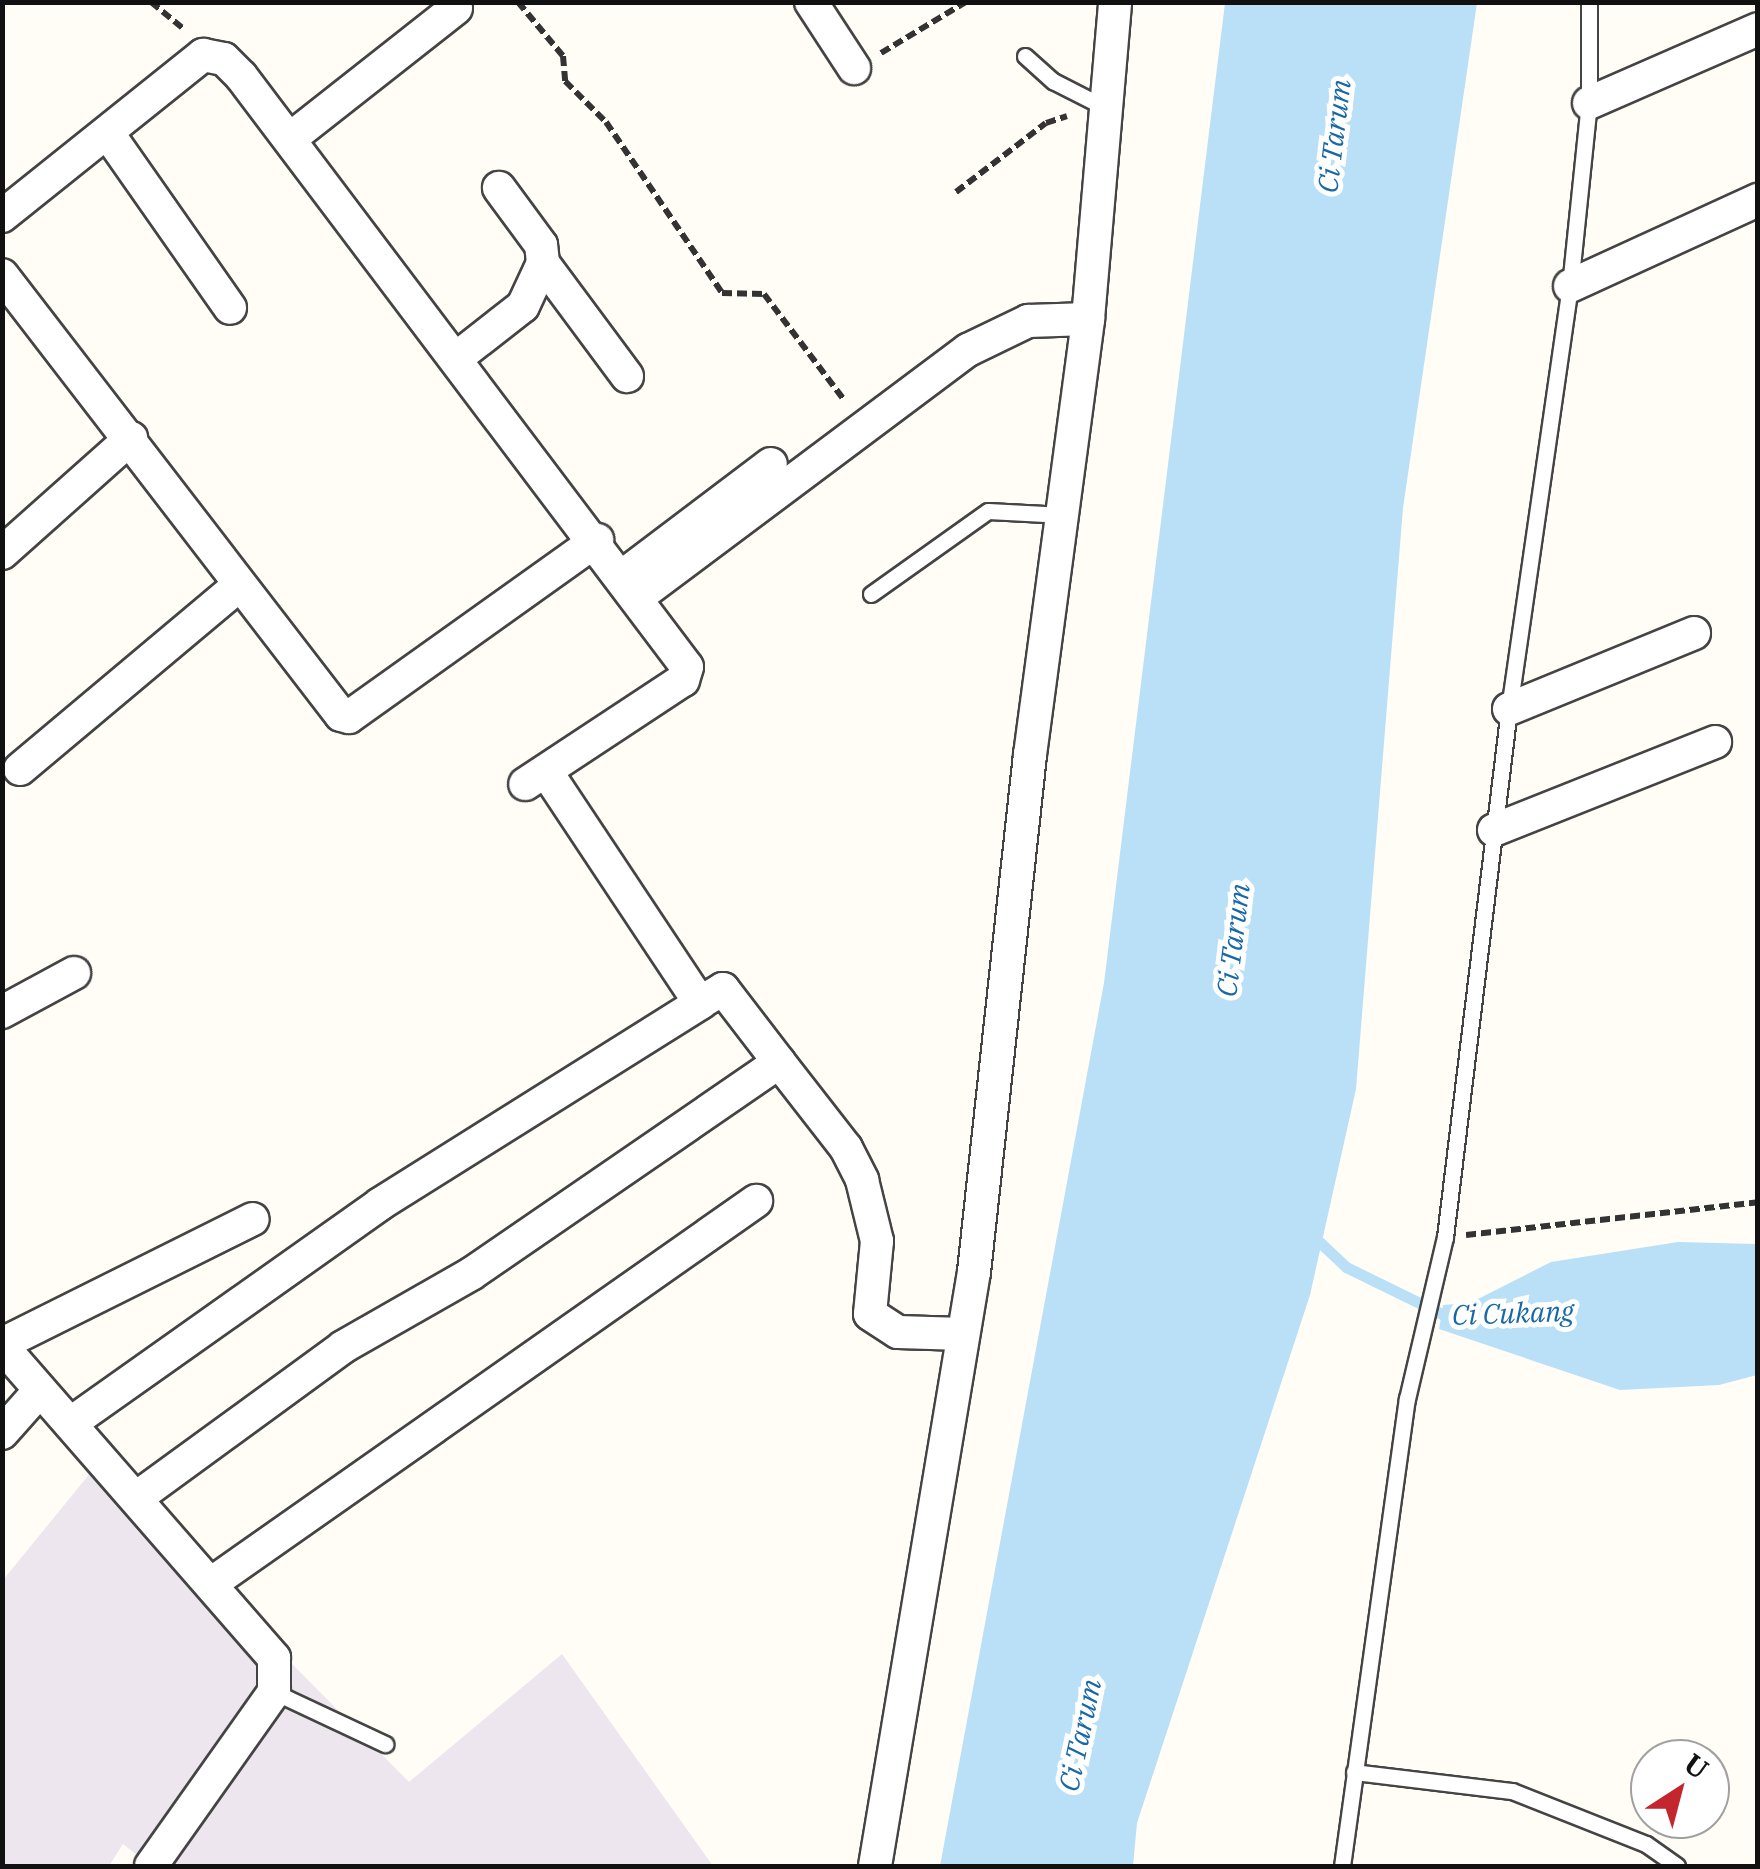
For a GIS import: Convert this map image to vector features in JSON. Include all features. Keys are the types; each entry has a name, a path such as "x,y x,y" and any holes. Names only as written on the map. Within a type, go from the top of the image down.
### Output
{"street":[{"path":"812,2 854,68"},
{"path":"875,1866 918,1587 963,1334 1030,755 1088,320 1114,2"},
{"path":"291,138 457,4"},
{"path":"1589,103 1758,29"},
{"path":"2,216 109,136 203,55 224,60 241,76 632,586 688,673 535,778 700,1003"},
{"path":"109,136 230,308"},
{"path":"499,188 541,245 543,263 627,376"},
{"path":"1570,286 1758,200"},
{"path":"458,356 523,306 543,263"},
{"path":"2,276 131,438 237,587 335,711 349,717 597,540"},
{"path":"632,586 1007,329 1028,321 1088,320"},
{"path":"2,553 131,438"},
{"path":"632,586 771,464"},
{"path":"20,769 237,587"},
{"path":"1509,709 1694,633"},
{"path":"1494,830 1663,768 1714,742"},
{"path":"2,1012 74,973"},
{"path":"72,1423 380,1204 723,989 846,1148 862,1180 877,1241 870,1314 898,1332 963,1334"},
{"path":"138,1496 343,1347 471,1274 779,1062"},
{"path":"212,1583 756,1201"},
{"path":"151,1866 274,1692 278,1672 268,1644 2,1345 252,1219"},
{"path":"2,1433 40,1390"}],"lane":[{"path":"1342,1866 1408,1399 1445,1237 1509,709 1570,286 1589,103 1589,2"},
{"path":"1025,56 1053,81 1104,111"},
{"path":"871,594 988,511 1064,515"},
{"path":"274,1692 385,1744"},
{"path":"1354,1772 1512,1791 1646,1844 1677,1866"}],"path":[{"path":"518,2 564,56 565,80 606,122 722,293 764,294 864,426"},
{"path":"854,68 966,2"},
{"path":"956,192 1046,122 1104,111"},
{"path":"1445,1237 1758,1202"}],"shaded area":[{"path":"96,1466 409,1782 562,1654 713,1866 151,1866 123,1844 109,1866 3,1866 3,1580"}],"water":[{"name":"Ci Tarum","path":"1225,3 1477,3 1403,508 1356,1089 1310,1295 1137,1823 1133,1866 940,1866 1104,983"},
{"path":"1678,1242 1757,1244 1757,1375 1719,1385 1620,1390 1439,1329 1443,1305 1470,1303 1551,1262"}],"waterway":[{"name":"Ci Cukang","path":"1309,1232 1346,1267 1454,1320"}]}
